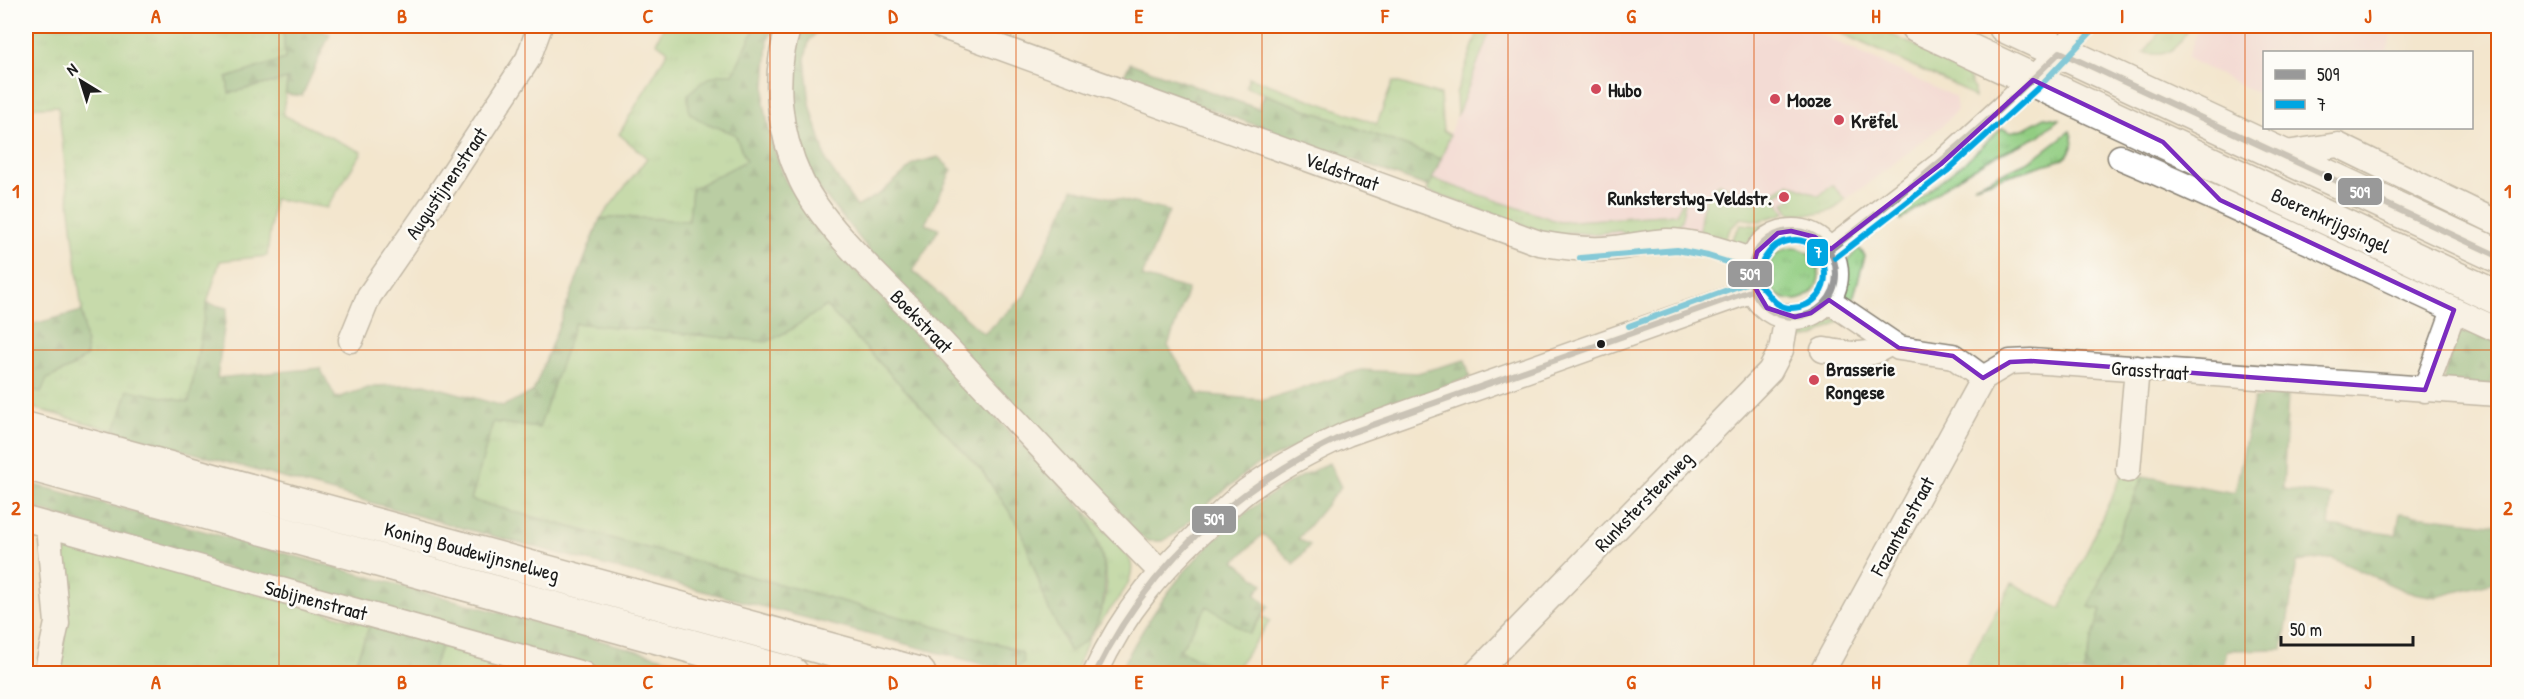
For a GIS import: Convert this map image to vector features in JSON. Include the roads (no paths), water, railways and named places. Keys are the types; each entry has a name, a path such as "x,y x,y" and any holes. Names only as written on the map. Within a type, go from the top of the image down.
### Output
{"highway":[{"name":"Boerenkrijgsingel","path":"1917,26 2499,298"},
{"name":"Boerenkrijgsingel","path":"2005,26 2499,256"},
{"name":"Koning Boudewijnsnelweg","path":"26,429 919,674"},
{"name":"Koning Boudewijnsnelweg","path":"26,463 792,674"}],"street":[{"name":"Augustijnenstraat","path":"351,340 369,296 528,59 540,26"},
{"name":"Boekstraat","path":"789,26 780,67 781,116 788,148 812,201 864,260 1160,571"},
{"name":"Veldstraat","path":"941,26 1539,243 1580,249 1605,249 1668,241 1685,242 1752,261"},
{"path":"1829,251 1941,164 2033,80 2084,26"},
{"name":"Boerenkrijgsingel","path":"2163,141 2220,200"},
{"name":"Boerenkrijgsingel","path":"2280,154 2338,145 2499,223"},
{"name":"Boerenkrijgsingel","path":"2120,157 2220,200 2499,330"},
{"path":"1805,232 1815,237 1829,251 1833,258 1836,275 1834,287 1828,300 1811,313 1787,316 1767,308 1753,290 1750,279 1752,261 1763,244 1778,233 1805,232"},
{"path":"1095,674 1107,646 1130,610 1160,571 1250,488 1296,458 1337,438 1753,290"},
{"path":"1828,300 1889,343 1899,348 1953,356 1983,378"},
{"path":"2425,390 2454,310"},
{"name":"Runkstersteenweg","path":"1476,674 1770,371 1781,350 1787,316"},
{"path":"1823,351 1867,355 1880,351 1889,343"},
{"name":"Grasstraat","path":"1983,378 2006,363 2022,361 2499,394"},
{"path":"2128,470 2137,368"},
{"name":"Fazantenstraat","path":"1821,674 1983,378"},
{"name":"Sabijnenstraat","path":"26,519 583,674"},
{"path":"46,674 57,622 48,526"}],"place":[{"name":"Hubo","path":"1596,89"},
{"name":"Mooze","path":"1775,99"},
{"name":"Krëfel","path":"1839,120"},
{"name":"Runksterstwg-Veldstr.","path":"1784,197"},
{"name":"Brasserie Rongese","path":"1814,380"}]}
